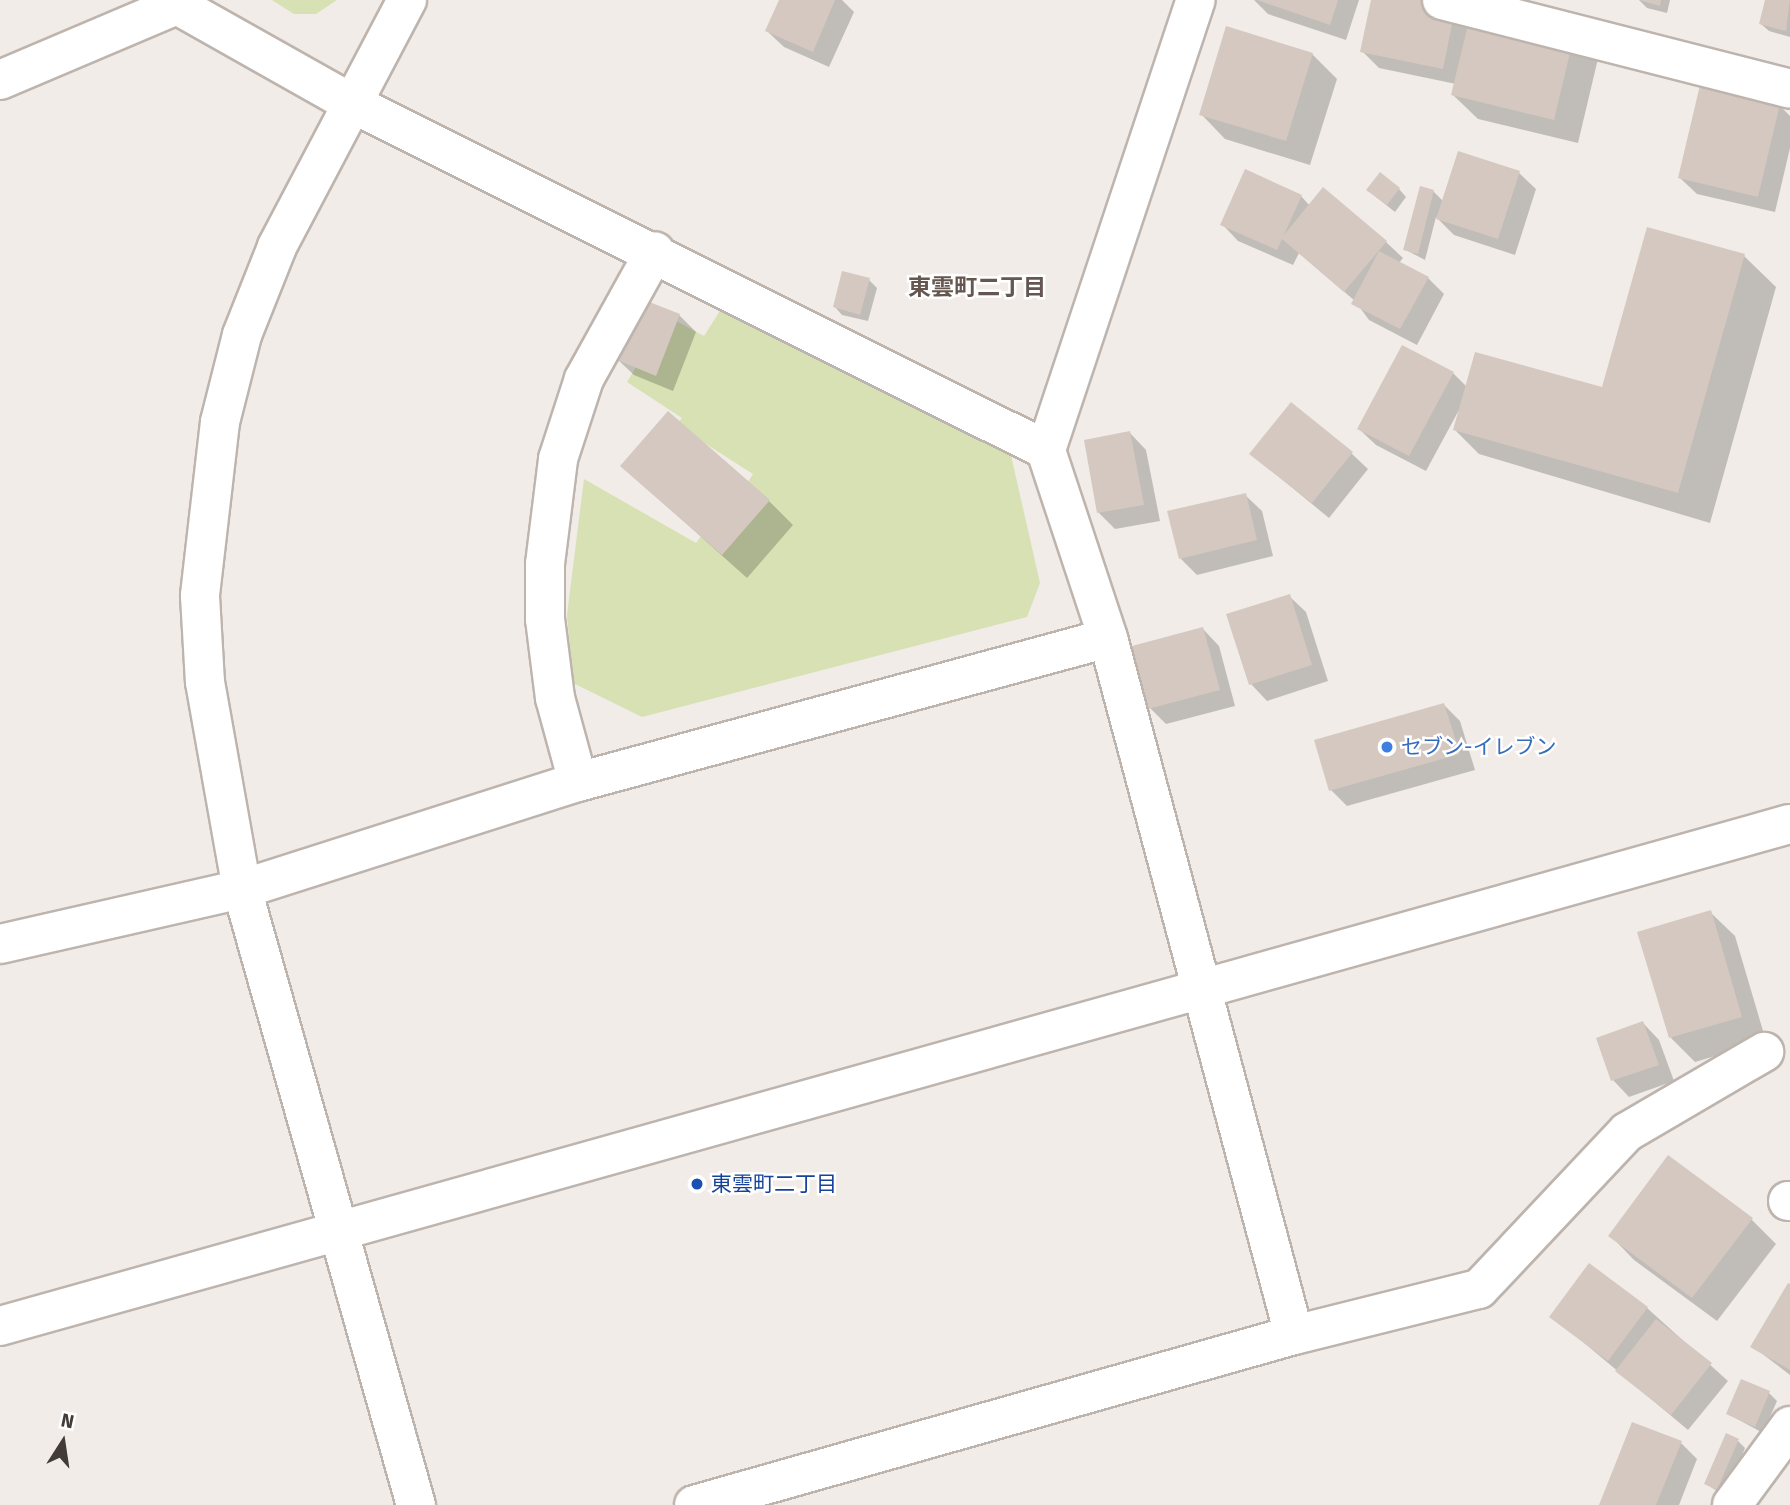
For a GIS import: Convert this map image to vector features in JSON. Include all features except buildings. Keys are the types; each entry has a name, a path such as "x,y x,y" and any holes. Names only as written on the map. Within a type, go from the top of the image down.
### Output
{"street":[{"path":"407,0 276,247 242,335 220,422 200,596 205,682 242,890 335,1229 416,1505"},
{"path":"1196,0 1046,450 1108,638 1199,992 1294,1335"},
{"path":"1442,0 1790,89"},
{"path":"0,80 176,3 354,104 654,251 1046,450"},
{"path":"578,782 555,698 545,619 545,564 558,459 584,379 654,251"},
{"path":"0,944 242,890 578,782 1108,638"},
{"path":"0,1326 335,1229 1199,992 1790,824"},
{"path":"694,1505 1294,1335 1479,1289 1627,1132 1764,1052"},
{"path":"1732,1505 1790,1426"}],"green space":[{"path":"272,0 337,0 316,14 294,14"},
{"path":"728,298 1010,451 1040,583 1027,617 642,717 573,683 567,615 584,479 696,543 709,525 718,529 753,474 676,425 682,418 627,382 667,316 704,336"}],"place":[{"name":"セブン-イレブン","path":"1387,747"},
{"name":"東雲町二丁目","path":"697,1184"}],"district":[{"name":"東雲町二丁目","path":"977,287"}]}
